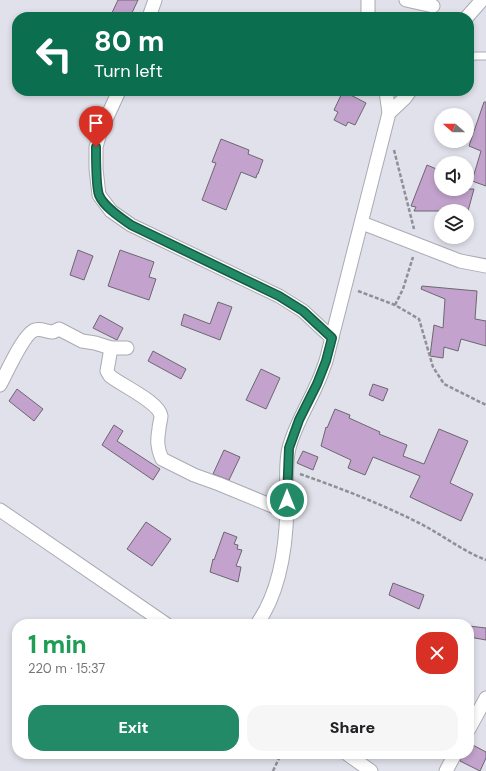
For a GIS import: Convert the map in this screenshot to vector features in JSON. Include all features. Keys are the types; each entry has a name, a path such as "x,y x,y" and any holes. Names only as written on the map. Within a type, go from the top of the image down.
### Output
{"street":[{"path":"151,12 155,0"},
{"path":"368,0 368,12"},
{"path":"406,0 433,8"},
{"path":"471,12 482,0"},
{"path":"117,96 101,130 96,147 96,169 99,194 111,211 131,225 279,296 303,311 332,338"},
{"path":"260,619 272,598 282,562 287,512 287,469 289,448 299,420 317,384 326,361 388,118 386,96"},
{"path":"388,118 406,96"},
{"path":"362,223 460,261 486,266"},
{"path":"0,385 24,339 33,330 38,329 53,332 59,329 82,341 111,348 127,348"},
{"path":"111,348 107,371 110,376 148,400 157,409 161,416 157,442 158,450 162,459 194,475 287,512"},
{"path":"0,510 159,619"},
{"path":"474,720 486,698"},
{"path":"354,759 371,771"},
{"path":"446,771 452,759"}],"lane":[{"path":"474,56 486,56"}],"path":[{"path":"388,118 416,244 404,289 395,305"},
{"path":"345,285 395,305 419,319 433,367 444,384 486,405"},
{"path":"287,469 345,489 389,509 417,522 475,556 486,560"},
{"path":"274,771 279,759"}],"building":[{"path":"118,0 138,0 132,12 112,12"},
{"path":"341,96 353,96 366,103 355,125 348,122 346,126 334,120 338,112 334,110"},
{"path":"484,102 486,102 486,186 474,182 474,174 481,151 474,148 474,131"},
{"path":"221,139 249,150 248,154 263,160 256,178 241,172 226,210 202,200 216,163 212,162"},
{"path":"427,165 434,168 434,196 472,196 470,204 434,204 434,211 414,211 416,207 411,206"},
{"path":"78,250 93,256 84,280 70,275"},
{"path":"120,250 154,262 149,277 156,279 149,300 108,286"},
{"path":"422,286 477,291 475,319 486,321 486,346 461,339 458,351 444,347 443,358 430,356 434,325 443,328 445,299 421,289"},
{"path":"218,302 232,307 220,340 181,325 184,314 210,324"},
{"path":"100,315 123,328 117,340 93,328"},
{"path":"153,351 186,369 181,379 148,361"},
{"path":"261,369 280,378 266,409 246,400"},
{"path":"373,384 388,389 383,401 369,395"},
{"path":"17,389 43,409 34,421 9,401"},
{"path":"335,409 350,415 349,418 380,432 379,434 407,445 403,456 424,464 439,429 468,441 450,483 473,494 461,521 410,497 420,476 373,457 365,475 348,468 351,460 321,446 326,427 327,428"},
{"path":"114,425 123,431 117,441 160,469 153,480 102,445"},
{"path":"224,450 240,457 229,480 213,474"},
{"path":"303,451 318,457 313,470 297,463"},
{"path":"146,522 171,539 152,566 127,549"},
{"path":"224,532 237,537 234,544 238,545 237,549 242,550 236,566 241,567 238,582 210,572 213,559 214,560"},
{"path":"393,583 424,595 419,609 389,595"},
{"path":"474,627 486,628 486,640 474,638"},
{"path":"474,746 486,752 486,758 480,771 460,761 461,759 474,759"}],"route":[{"path":"96,147 96,169 99,194 111,211 131,225 279,296 303,311 332,338 326,361 317,384 299,420 289,448 287,500"}]}
